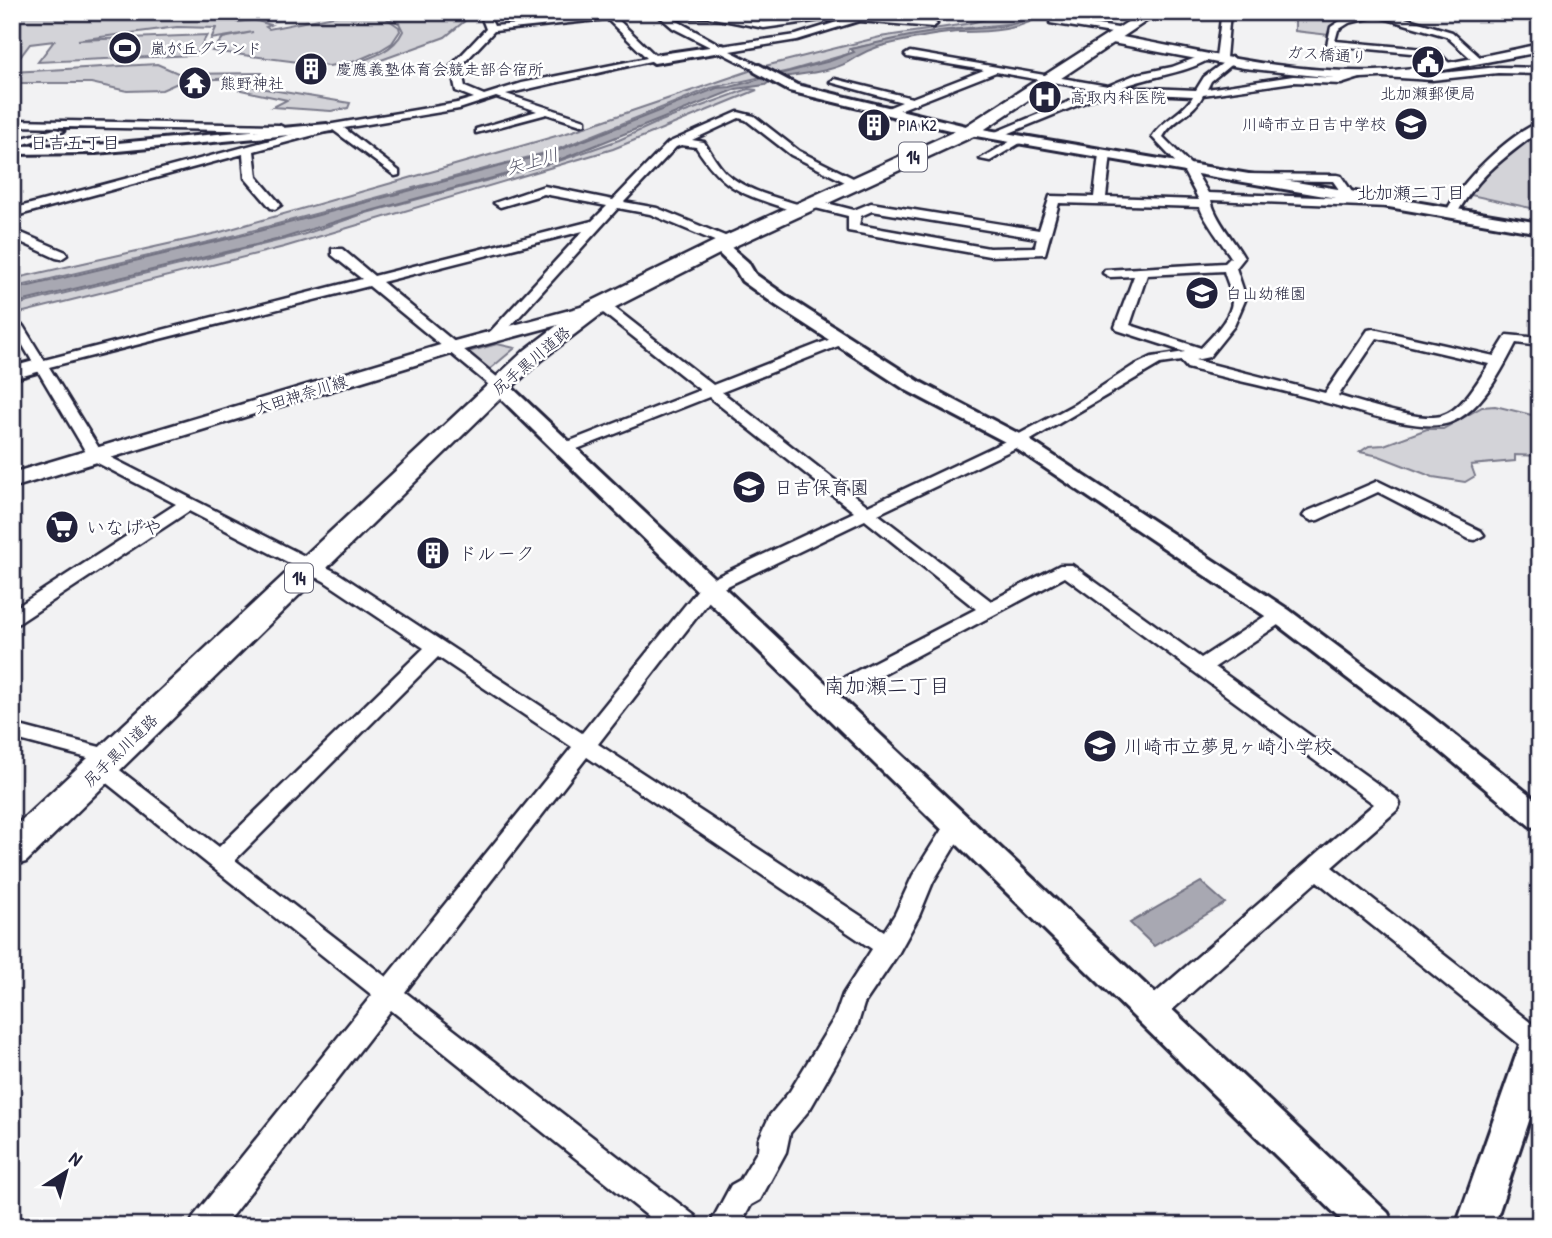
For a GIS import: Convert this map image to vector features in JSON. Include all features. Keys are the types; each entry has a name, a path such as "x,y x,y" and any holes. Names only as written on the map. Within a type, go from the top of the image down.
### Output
{"main road":[{"name":"尻手黒川道路","path":"12,852 533,355 597,308 724,244 970,131 1153,13"},
{"name":"ガス橋通り","path":"1118,35 1284,69 1360,75 1447,66 1538,51"},
{"name":"大田神奈川線","path":"12,481 454,347 597,308"}],"street":[{"path":"448,12 483,13 491,29"},
{"path":"1110,273 1229,267 1238,258 1220,227 1208,215 1204,200 1188,168 1157,137 1164,126 1194,104 1220,58 1226,14 1153,13"},
{"path":"1447,66 1439,61 1436,53 1330,43 1334,29 1346,21 1377,13 1450,34 1477,59"},
{"path":"483,98 460,89 457,66 491,29 583,21 607,14 654,59"},
{"path":"662,14 708,14 764,25 861,15 933,24"},
{"path":"662,14 676,26 789,86 970,131 1540,228"},
{"path":"12,147 96,149 331,128 459,106 545,81 654,59 797,37 861,15"},
{"path":"1053,22 1118,35"},
{"path":"727,27 749,23"},
{"path":"693,34 704,32"},
{"path":"910,55 1111,89 1200,93 1293,79 1341,81 1360,75"},
{"path":"997,135 1140,76 1220,58"},
{"path":"889,111 995,69"},
{"path":"1382,74 1432,77 1498,70 1540,71"},
{"path":"835,82 914,102"},
{"path":"496,94 581,122"},
{"path":"480,131 547,111"},
{"path":"494,336 671,145 738,115 750,118 795,153 855,183"},
{"path":"12,124 214,126 279,128 287,132"},
{"path":"12,147 80,124"},
{"path":"1451,212 1457,197 1492,162 1540,125"},
{"path":"12,213 331,128 395,173"},
{"path":"986,159 1022,139"},
{"path":"678,141 700,144 722,176 757,194 805,206 855,214 871,207 1045,235"},
{"path":"248,150 251,178 275,205"},
{"path":"1100,200 1105,154"},
{"path":"500,204 544,190 616,202 653,211 724,244 760,286 913,386 1018,441 1280,615 1402,707 1540,819"},
{"path":"855,214 852,228 989,252 1040,251 1054,200 1398,203"},
{"path":"12,373 596,224"},
{"path":"12,233 61,255"},
{"path":"337,253 454,347 566,448 1375,1226"},
{"path":"205,1226 710,587 1018,441 1157,360 1204,354 1227,326 1238,305 1239,298 1229,267"},
{"path":"1142,271 1122,327 1204,354"},
{"path":"597,308 711,392 990,610"},
{"path":"18,329 96,456 331,577 888,947"},
{"path":"1329,398 1373,333 1499,362"},
{"path":"1186,358 1192,365 1432,421 1446,419 1486,382 1512,338 1540,342"},
{"path":"566,448 841,340"},
{"path":"1312,516 1378,485 1475,535"},
{"path":"12,619 189,503"},
{"path":"825,696 1066,569 1390,804 1153,1011"},
{"path":"1200,668 1280,615"},
{"path":"220,861 436,647"},
{"path":"12,731 107,763 220,861 684,1226"},
{"path":"724,1226 741,1195 750,1190 772,1152 771,1144 791,1107 800,1100 848,1019 852,1002 907,916 908,909 921,888 921,881 957,824"},
{"path":"1318,868 1539,1039 1532,1089 1475,1226"}],"shaded area":[{"path":"20,12 256,12 236,22 254,20 271,25 266,27 269,29 354,12 434,12 466,20 445,37 373,63 345,66 378,54 393,45 403,31 399,23 386,18 399,27 400,31 392,43 379,51 356,61 329,66 212,51 223,38 253,32 211,39 216,28 177,27 78,40 207,35 196,55 38,62 54,41 30,44 12,68 12,17"},
{"path":"1015,12 1037,12 1016,23 939,31 849,49 848,54 789,71 711,88 556,150 221,239 12,288 12,279 217,233 570,132 761,67 880,37 966,24"},
{"path":"1295,12 1342,21 1331,29 1329,35 1295,31"},
{"path":"157,64 180,74 263,73 249,80 254,87 350,103 348,108 331,111 273,107 287,100 236,89 234,78 182,81 162,90 127,91 91,83 12,83 12,72"},
{"path":"748,89 757,90 613,149 284,247 12,315 12,306 302,235 366,213 556,162"},
{"path":"1540,130 1540,210 1466,194 1489,170"},
{"path":"497,344 515,348 489,370 468,352"},
{"path":"1495,406 1540,417 1540,456 1515,455 1515,461 1471,465 1475,476 1465,482 1433,477 1379,456 1360,452 1369,446 1384,445 1427,429 1443,429 1482,407"}],"water":[{"name":"矢上川","path":"1040,12 1047,12 1016,27 941,34 885,45 832,69 736,89 559,160 363,213 284,238 12,304 12,290 240,236 557,151 717,88 830,61 854,52 851,49 920,34 1005,26"},
{"path":"1201,882 1225,903 1154,946 1130,923"}],"place":[{"name":"嵐が丘グランド","path":"125,48"},
{"name":"北加瀬郵便局","path":"1428,62"},
{"name":"慶應義塾体育会競走部合宿所","path":"311,69"},
{"name":"熊野神社","path":"195,83"},
{"name":"高取内科医院","path":"1045,97"},
{"name":"川崎市立日吉中学校","path":"1411,124"},
{"name":"PIA K2","path":"874,125"},
{"name":"白山幼稚園","path":"1202,293"},
{"name":"日吉保育園","path":"749,487"},
{"name":"いなげや","path":"62,527"},
{"name":"ドルーク","path":"433,553"},
{"name":"川崎市立夢見ヶ崎小学校","path":"1100,746"}],"district":[{"name":"日吉五丁目","path":"75,142"},
{"name":"北加瀬二丁目","path":"1411,192"},
{"name":"南加瀬二丁目","path":"887,685"}]}
